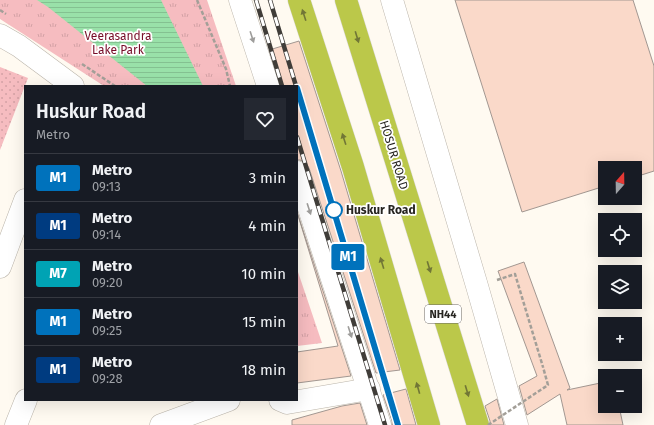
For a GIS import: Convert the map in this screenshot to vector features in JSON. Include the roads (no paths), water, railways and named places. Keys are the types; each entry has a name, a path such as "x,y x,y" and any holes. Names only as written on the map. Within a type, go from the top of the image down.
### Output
{"highway":[{"path":"299,0 353,167 430,425"},
{"name":"HOSUR ROAD","path":"346,0 478,425"}],"street":[{"path":"240,0 268,85"},
{"path":"392,0 517,425"},
{"path":"0,35 19,46 70,85"},
{"path":"298,175 380,425"},
{"path":"0,267 24,203"},
{"path":"282,401 287,403 369,389"},
{"path":"16,425 26,401"},
{"path":"161,425 226,401"}],"railway":[{"path":"256,0 282,85"},
{"path":"270,0 296,85"},
{"path":"298,91 398,425"},
{"path":"298,140 385,425"}],"metro line":[{"name":"M1","path":"298,91 398,425"}],"place":[{"name":"Huskur Road","path":"334,210"}],"park label":[{"name":"Veerasandra Lake Park","path":"118,43"}]}
